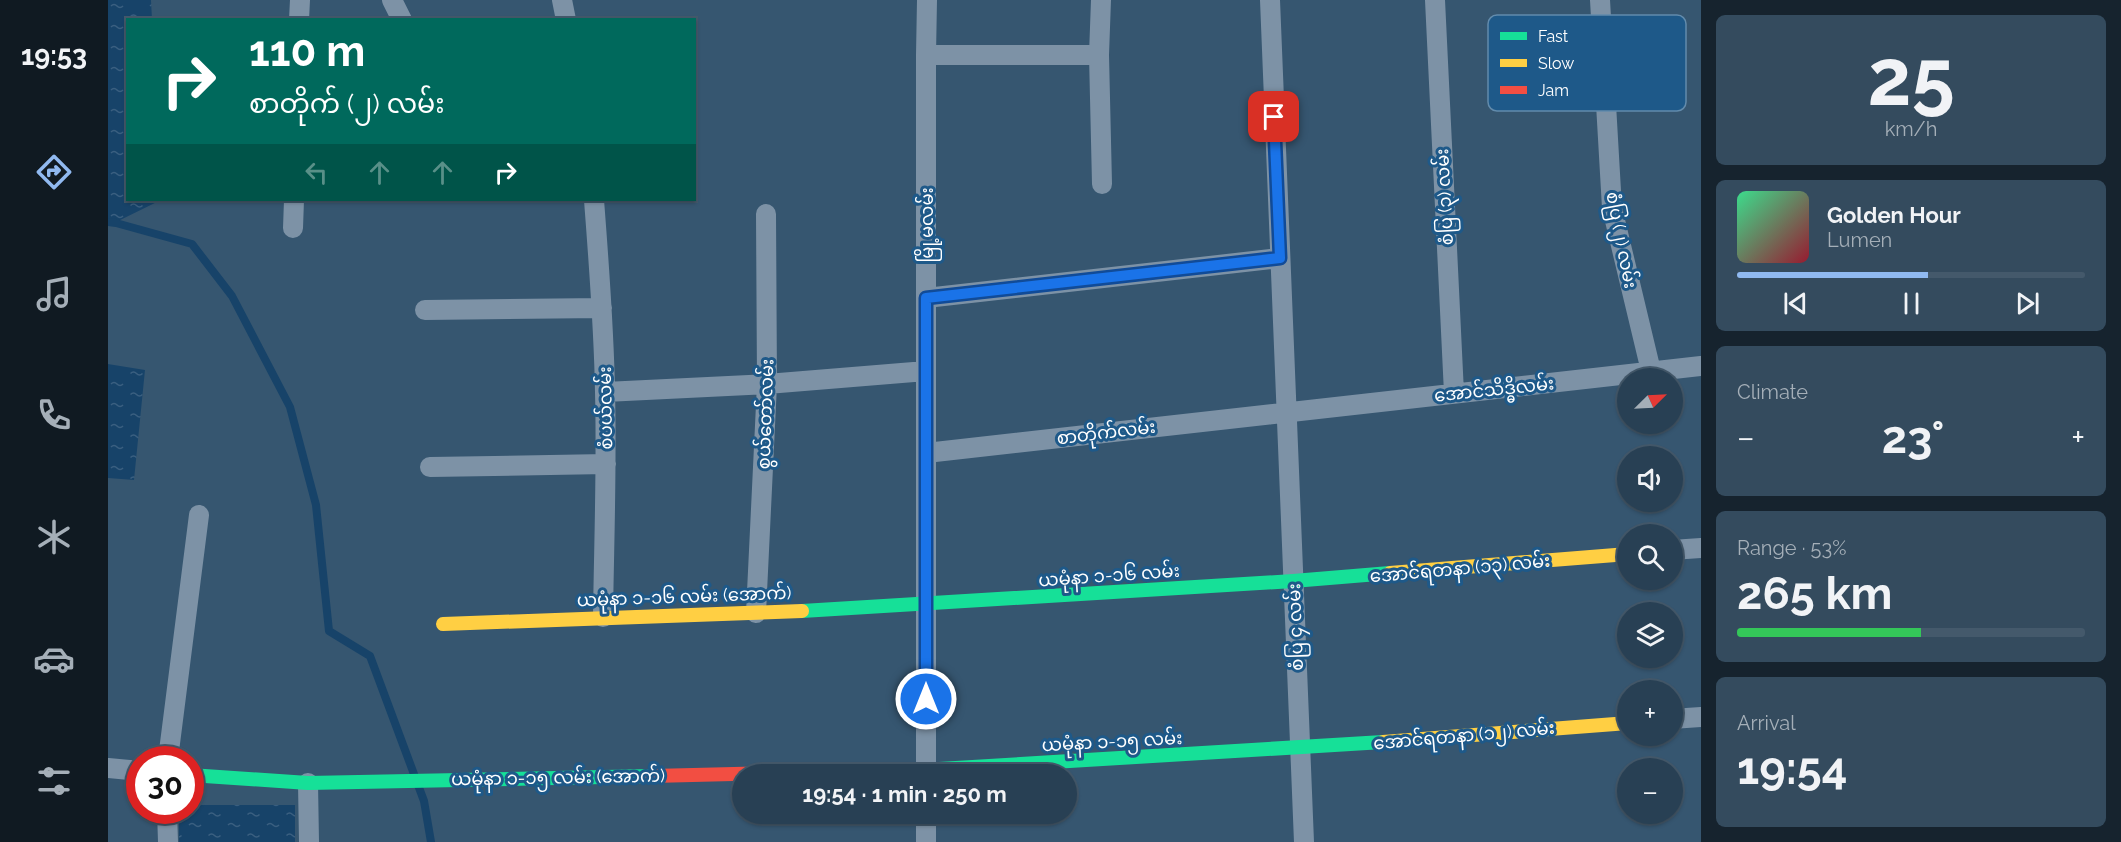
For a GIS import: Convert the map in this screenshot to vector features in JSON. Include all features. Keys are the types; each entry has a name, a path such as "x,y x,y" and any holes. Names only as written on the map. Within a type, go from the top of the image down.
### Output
{"street":[{"path":"299,18 300,0"},
{"path":"392,0 401,18"},
{"path":"562,0 566,18"},
{"name":"မြို့မလမ်း","path":"926,764 927,0"},
{"path":"1101,0 1099,55 1102,184"},
{"name":"စံပြ ၄ လမ်း","path":"1270,0 1304,842"},
{"name":"စံပြ (၃) လမ်း","path":"1435,0 1454,393"},
{"name":"စံပြ (၂) လမ်း","path":"1600,0 1601,15"},
{"path":"926,55 1099,55"},
{"name":"စံပြ (၂) လမ်း","path":"1606,111 1612,207 1650,368"},
{"path":"293,228 294,201"},
{"name":"စံပယ်လမ်း","path":"594,201 602,308 605,392 603,617"},
{"name":"စွယ်တော်လမ်း","path":"756,613 767,384 766,214"},
{"path":"926,298 1280,258"},
{"path":"425,310 602,308"},
{"name":"အောင်သိဒ္ဓိလမ်း","path":"1681,368 1701,366"},
{"path":"605,392 767,384 926,371"},
{"name":"အောင်သိဒ္ဓိလမ်း","path":"1286,412 1617,375"},
{"name":"စာတိုက်လမ်း","path":"926,453 1286,412"},
{"path":"430,467 606,464"},
{"path":"170,746 199,515"},
{"path":"1683,549 1701,548"},
{"name":"အောင်ရတနာ (၁၃) လမ်း","path":"1293,581 1617,555"},
{"name":"ယမုံနာ ၁-၁၆ လမ်း","path":"926,604 1293,581"},
{"name":"ယမုံနာ ၁-၁၆ လမ်း (အောက်)","path":"443,624 756,613 926,604"},
{"path":"1683,718 1701,717"},
{"name":"အောင်ရတနာ (၁၂) လမ်း","path":"1300,748 1617,724"},
{"name":"ယမုံနာ ၁-၁၅ လမ်း","path":"1051,764 1300,748"},
{"path":"108,768 126,770"},
{"name":"ယမုံနာ ၁-၁၅ လမ်း (အောက်)","path":"204,776 308,783 732,775"},
{"path":"308,783 309,842"},
{"path":"167,824 168,842"},
{"path":"926,824 926,842"}],"water":[{"path":"108,0 151,0 152,18 126,18 126,201 159,201 108,226"},
{"path":"108,364 145,370 134,480 108,478"},
{"path":"204,805 295,805 295,842 179,842 179,824 204,824"}],"waterway":[{"path":"108,222 192,244 232,296 290,407 316,505 329,631 370,656 424,801 431,842"}],"traffic: fast":[{"path":"802,611 1390,573"},
{"path":"1021,764 1383,742"},
{"path":"204,776 308,783 652,776"}],"traffic: slow":[{"path":"1390,573 1617,555"},
{"path":"443,624 802,611"},
{"path":"1383,742 1617,724"}],"traffic: jam":[{"path":"652,776 732,774"}],"route":[{"path":"926,699 926,298 1280,258 1274,117"}]}
